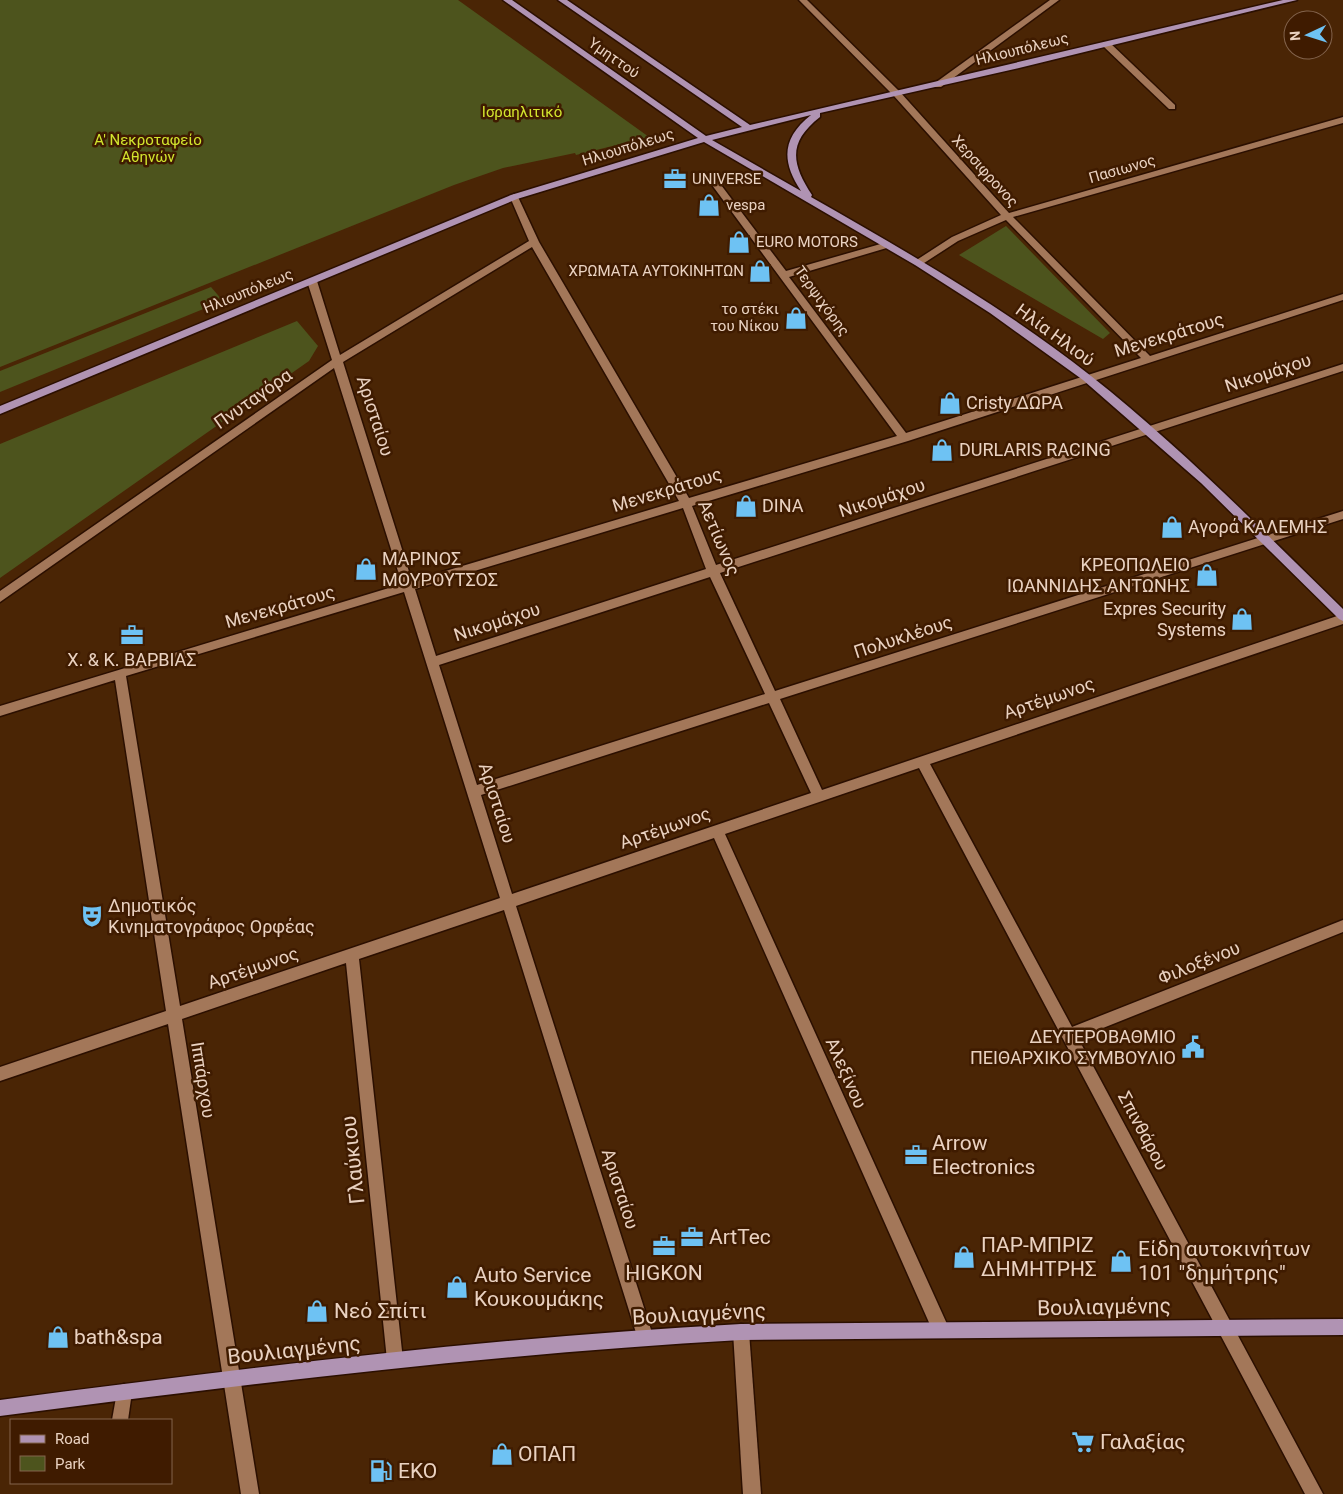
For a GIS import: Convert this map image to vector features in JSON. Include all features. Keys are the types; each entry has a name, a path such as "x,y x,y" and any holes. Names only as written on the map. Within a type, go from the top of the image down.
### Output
{"main road":[{"name":"Υμηττού","path":"507,0 705,139"},
{"name":"Υμηττού","path":"562,0 748,128"},
{"name":"Ηλιουπόλεως","path":"0,410 514,197 705,139 748,128 938,85 1292,0"},
{"path":"812,201 793,169 791,150 793,139 804,124 823,110"},
{"name":"Ηλία Ηλιού","path":"705,139 918,263 1012,324 1087,378 1206,481 1267,539 1343,617"},
{"name":"Βουλιαγμένης","path":"0,1408 232,1378 645,1336 741,1332 1226,1327 1343,1328"}],"street":[{"name":"Χερσιφρονος","path":"803,0 897,94 1006,216 1148,360"},
{"path":"938,85 1055,0"},
{"path":"1106,44 1172,107"},
{"name":"Πασιωνος","path":"918,263 954,239 1006,216 1343,120"},
{"name":"Τερψιχόρης","path":"715,183 904,438"},
{"name":"Αετίωνος","path":"514,197 534,242 686,503 713,571 770,697 819,796"},
{"name":"Πνυταγόρα","path":"0,597 337,361 534,242"},
{"path":"784,276 888,245"},
{"name":"Αρισταίου","path":"312,281 645,1336"},
{"name":"Μενεκράτους","path":"0,711 120,673 904,438 1343,297"},
{"name":"Νικομάχου","path":"432,662 1343,367"},
{"name":"Πολυκλέους","path":"473,792 1343,515"},
{"name":"Αρτέμωνος","path":"0,1074 1343,617"},
{"name":"Ιππάρχου","path":"120,673 250,1494"},
{"name":"Σπινθάρου","path":"922,761 1314,1494"},
{"name":"Αλεξίνου","path":"717,831 941,1330"},
{"name":"Φιλοξένου","path":"1068,1035 1343,926"},
{"name":"Γλαύκιου","path":"352,955 396,1360"},
{"path":"741,1332 752,1494"},
{"path":"120,1419 124,1392"}],"green space":[{"name":"Α' Νεκροταφείο Αθηνών","path":"0,0 458,0 649,137 576,155 575,153 503,168 454,185 0,367"},
{"path":"1006,226 1110,333 1103,339 959,255"},
{"path":"211,287 223,301 0,392 0,371"},
{"path":"297,321 318,346 309,361 0,578 0,444"}],"place":[{"name":"UNIVERSE","path":"675,179"},
{"name":"vespa","path":"709,205"},
{"name":"EURO MOTORS","path":"739,242"},
{"name":"ΧΡΩΜΑΤΑ ΑΥΤΟΚΙΝΗΤΩΝ","path":"760,271"},
{"name":"το στέκι του Νίκου","path":"796,318"},
{"name":"Cristy ΔΩΡΑ","path":"950,403"},
{"name":"DURLARIS RACING","path":"942,450"},
{"name":"DINA","path":"746,506"},
{"name":"Αγορά ΚΑΛΕΜΗΣ","path":"1172,527"},
{"name":"ΜΑΡΙΝΟΣ ΜΟΥΡΟΥΤΣΟΣ","path":"366,569"},
{"name":"ΚΡΕΟΠΩΛΕΙΟ ΙΩΑΝΝΙΔΗΣ ΑΝΤΩΝΗΣ","path":"1207,575"},
{"name":"Expres Security Systems","path":"1242,619"},
{"name":"Χ. & Κ. ΒΑΡΒΙΑΣ","path":"132,635"},
{"name":"Δημοτικός Κινηματογράφος Ορφέας","path":"92,916"},
{"name":"ΔΕΥΤΕΡΟΒΑΘΜΙΟ ΠΕΙΘΑΡΧΙΚΟ ΣΥΜΒΟΥΛΙΟ","path":"1193,1047"},
{"name":"Arrow Electronics","path":"916,1155"},
{"name":"ArtTec","path":"692,1237"},
{"name":"HIGKON","path":"664,1246"},
{"name":"ΠΑΡ-ΜΠΡΙΖ ΔΗΜΗΤΡΗΣ","path":"964,1257"},
{"name":"Είδη αυτοκινήτων 101 \"δημήτρης\"","path":"1121,1261"},
{"name":"Auto Service Κουκουμάκης","path":"457,1287"},
{"name":"Νεό Σπίτι","path":"317,1311"},
{"name":"bath&spa","path":"58,1337"},
{"name":"Γαλαξίας","path":"1083,1442"},
{"name":"ΟΠΑΠ","path":"502,1454"},
{"name":"EKO","path":"381,1471"}],"park label":[{"name":"Ισραηλιτικό","path":"522,112"}]}
